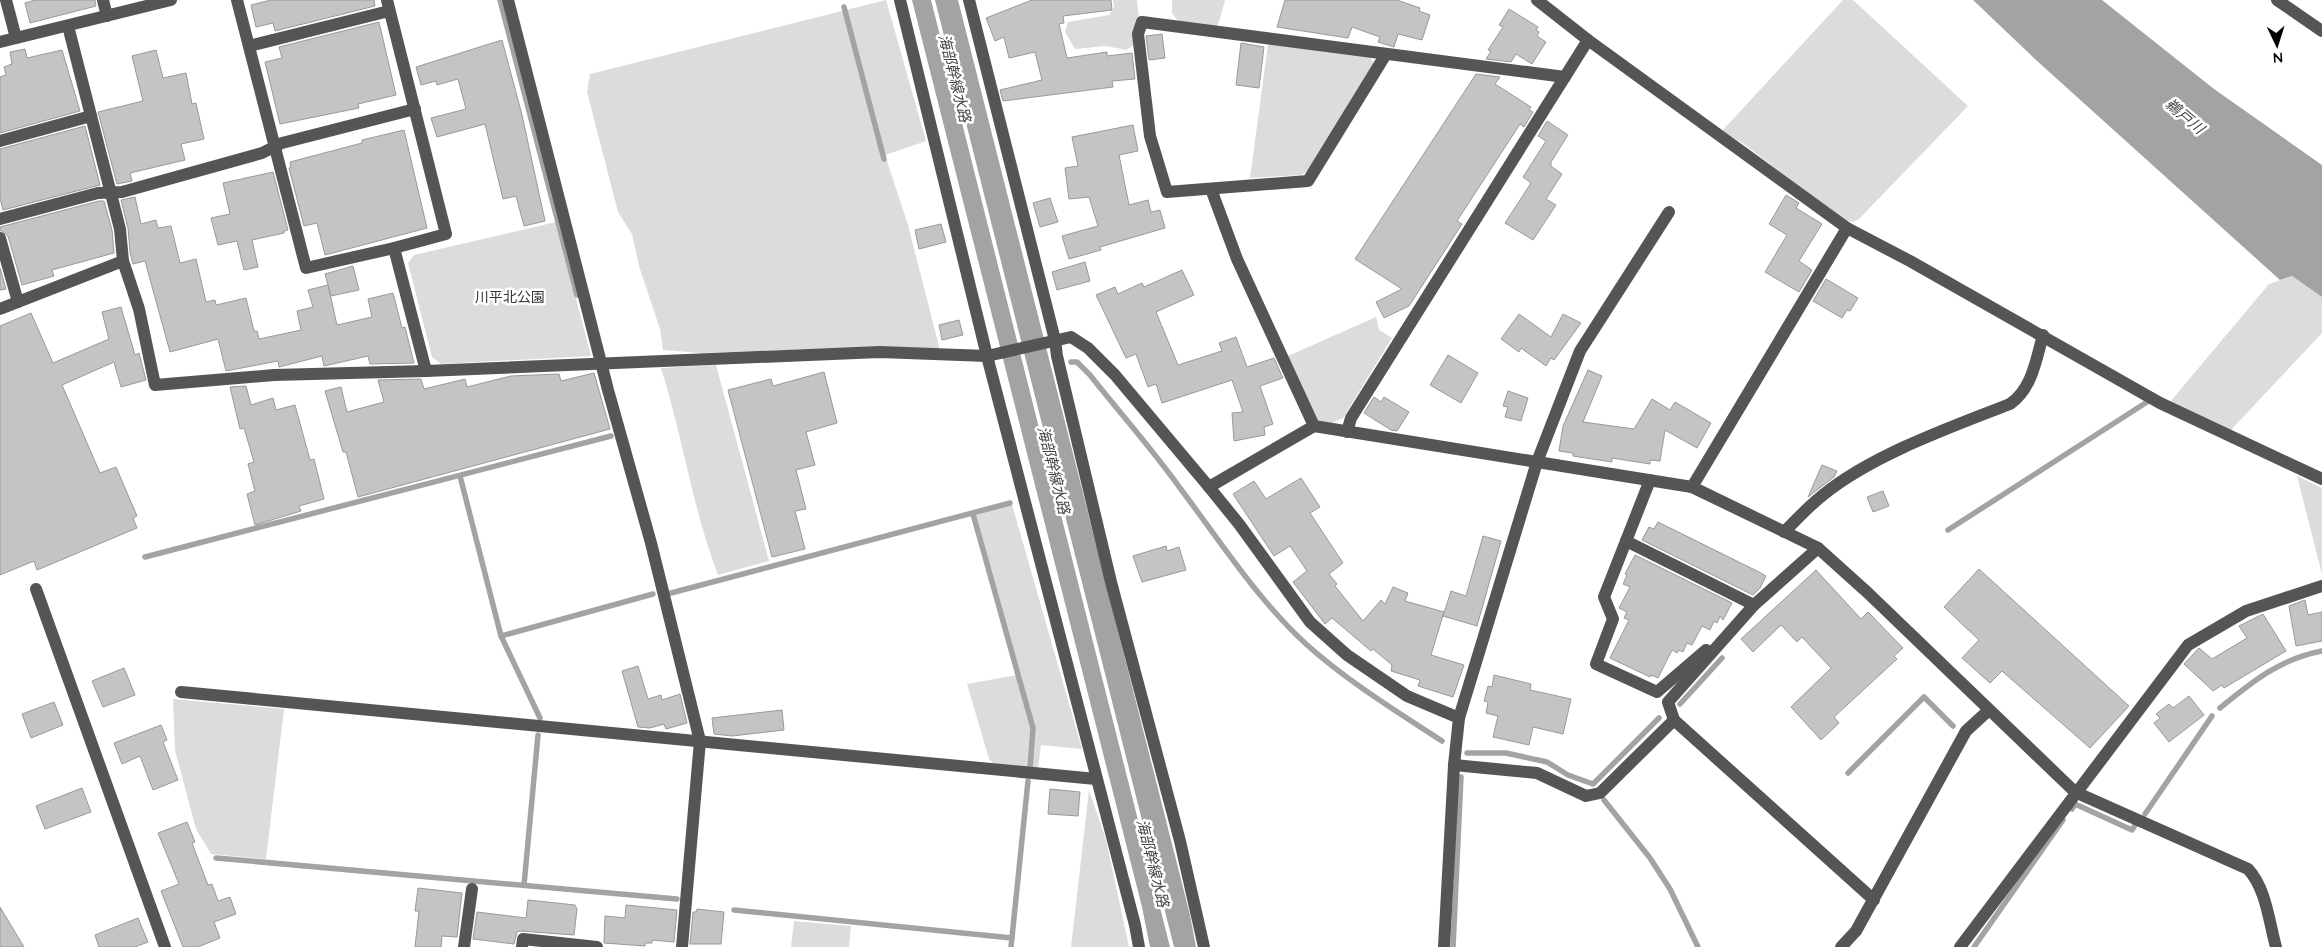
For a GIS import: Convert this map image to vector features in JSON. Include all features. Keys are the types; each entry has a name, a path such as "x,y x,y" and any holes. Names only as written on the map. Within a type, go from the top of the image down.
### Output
{"street":[{"path":"6,0 16,38"},
{"path":"103,0 107,16"},
{"path":"0,42 170,0"},
{"path":"237,0 306,268 446,234 388,6 249,46"},
{"path":"508,0 700,741 682,947"},
{"path":"900,0 991,354 1138,947"},
{"path":"969,0 1055,340 1056,356 1111,582 1180,841 1204,947"},
{"path":"1537,0 1588,40 1847,228 2044,335 2160,402 2322,479"},
{"path":"2277,0 2322,31"},
{"path":"1386,54 1308,181 1167,192 1150,136 1138,34 1142,22 1565,77"},
{"path":"68,26 120,229 122,260 139,309 154,385 274,375 426,371 603,362 880,352 991,354 1071,337 1088,348 1115,375 1209,487 1239,524 1310,622 1348,655 1407,696 1459,718"},
{"path":"1347,432 1356,409 1588,40"},
{"path":"0,219 98,193 122,192 253,156 274,146 415,109"},
{"path":"0,141 91,116"},
{"path":"1211,189 1238,259 1314,426"},
{"path":"1444,947 1454,765 1459,718 1537,462 1580,351 1669,212"},
{"path":"1692,487 1847,228"},
{"path":"0,238 18,302"},
{"path":"394,248 426,371"},
{"path":"0,309 122,260"},
{"path":"1784,532 1824,494 1864,469 1925,437 2010,404 2020,397 2027,388 2044,335"},
{"path":"1209,487 1314,426 1692,487 1818,548 1868,593 2075,792 2248,869 2255,876 2261,889 2276,947"},
{"path":"1650,480 1604,597 1613,619 1596,664 1657,692 1818,548"},
{"path":"1626,541 1750,610"},
{"path":"1960,947 2075,792 2188,645 2246,610 2322,586"},
{"path":"36,589 165,947"},
{"path":"1750,610 1668,702 1674,720 1874,900"},
{"path":"181,692 1096,780"},
{"path":"1841,947 1856,931 1874,900 1966,731 1989,710"},
{"path":"1454,765 1537,773 1586,796 1594,796 1600,793 1674,720"},
{"path":"464,947 472,889"},
{"path":"522,947 523,940 597,947"}],"green space":[{"path":"886,0 926,141 885,155 908,225 940,350 876,347 700,353 663,350 660,329 639,266 632,234 618,212 587,92 590,74"},
{"path":"1113,0 1137,0 1139,19 1134,45 1126,50 1106,46 1075,49 1065,32 1068,22 1109,15 1114,7"},
{"path":"1172,0 1225,0 1218,25 1206,29 1182,26 1172,13"},
{"path":"1843,0 1853,0 1968,106 1859,219 1853,222 1843,220 1744,144 1722,131"},
{"path":"1268,44 1370,57 1374,64 1308,171 1301,175 1250,178"},
{"name":"川平北公園","path":"556,222 591,356 441,364 432,357 408,263 414,255"},
{"path":"2292,276 2322,297 2322,333 2230,431 2170,402 2269,284"},
{"path":"1376,317 1379,330 1392,338 1343,418 1331,423 1316,420 1288,356"},
{"path":"716,365 769,561 718,575 701,524 676,420 661,368"},
{"path":"2297,476 2322,488 2322,574"},
{"path":"1011,501 1082,749 1041,745 1037,775 996,767 989,759 967,684 1017,675 971,513"},
{"path":"173,699 284,709 266,859 211,854 196,829 175,750"},
{"path":"1089,790 1106,840 1129,947 1071,947"},
{"path":"794,921 851,926 849,947 791,947"}],"water":[{"path":"912,0 931,0 1170,947 1150,947 1142,907"},
{"name":"海部幹線水路","path":"935,0 958,0 1190,915 1196,947 1174,947"},
{"name":"鵜戸川","path":"1973,0 2102,0 2214,89 2322,165 2322,297 2292,276 2280,280 2036,60"}],"building":[{"path":"35,0 95,0 96,6 30,23 25,3"},
{"path":"271,0 374,0 375,6 275,31 273,23 256,27 251,5"},
{"path":"1032,0 1111,0 1112,10 1063,16 1064,23 1059,24 1067,58 1107,52 1107,56 1132,53 1135,79 1112,81 1113,87 1003,101 1000,90 1042,80 1035,52 1009,58 1004,37 995,41 986,18"},
{"path":"1285,0 1397,0 1420,8 1419,11 1430,15 1422,40 1398,34 1394,47 1378,42 1380,37 1352,27 1348,38 1277,27"},
{"path":"1509,9 1538,27 1536,30 1539,32 1537,36 1546,42 1532,64 1516,54 1511,62 1486,59 1491,51 1488,50 1503,27 1499,25"},
{"path":"379,22 396,95 358,104 359,108 280,124 265,62 282,58 279,47"},
{"path":"1162,34 1165,58 1149,60 1146,36"},
{"path":"502,40 522,115 545,221 524,226 516,196 503,199 485,124 437,137 431,118 466,109 458,79 437,85 436,81 421,85 416,67"},
{"path":"1241,43 1264,47 1259,88 1236,85"},
{"path":"25,49 27,58 62,50 80,111 0,133 0,77 6,75 4,67 12,64 10,52"},
{"path":"156,50 163,78 186,73 192,104 196,103 204,139 181,144 185,160 130,173 132,181 117,184 98,112 143,101 132,56"},
{"path":"1476,74 1500,77 1495,84 1531,107 1529,110 1533,112 1524,127 1520,124 1457,221 1462,224 1409,306 1384,318 1376,302 1402,289 1355,259"},
{"path":"1547,121 1568,135 1551,162 1551,166 1562,174 1546,199 1556,205 1533,240 1505,223 1531,183 1523,177 1546,141 1538,136"},
{"path":"1133,125 1138,151 1119,155 1129,205 1148,200 1151,212 1160,210 1165,228 1100,247 1101,250 1069,259 1062,236 1098,226 1089,197 1069,199 1065,168 1078,166 1072,137"},
{"path":"85,126 100,185 3,210 0,198 0,149"},
{"path":"404,130 427,228 325,255 317,223 304,226 289,168 291,167 290,162 362,143 362,140"},
{"path":"273,172 288,230 284,231 284,233 252,240 258,267 244,270 237,241 218,245 211,218 230,214 223,183"},
{"path":"1786,195 1799,203 1796,208 1822,224 1799,261 1812,270 1799,292 1765,272 1787,235 1769,224"},
{"path":"135,197 141,224 156,220 158,228 171,226 180,263 196,259 206,302 215,300 216,305 246,298 254,331 257,331 259,339 301,330 297,311 313,307 308,290 328,285 337,325 372,317 368,299 393,293 402,328 405,327 414,363 370,364 368,356 324,366 322,356 279,367 278,361 226,371 218,339 170,352 145,261 133,264 130,252 128,228 121,200"},
{"path":"1050,198 1058,222 1040,227 1033,203"},
{"path":"104,201 112,230 114,253 52,270 54,276 22,285 8,236 0,230 0,227"},
{"path":"941,224 946,242 919,249 915,230"},
{"path":"1085,262 1090,281 1057,290 1052,272"},
{"path":"353,266 359,290 331,296 325,274"},
{"path":"0,268 6,289 0,290"},
{"path":"1182,270 1194,295 1156,312 1178,365 1222,351 1219,343 1236,337 1247,367 1274,358 1283,378 1260,386 1273,424 1264,427 1265,435 1234,441 1232,413 1243,412 1232,380 1162,403 1156,384 1148,387 1136,354 1126,358 1096,295 1115,287 1118,294 1142,283 1144,287"},
{"path":"1826,279 1858,298 1850,311 1847,310 1842,318 1813,301"},
{"path":"121,307 135,355 139,353 146,380 121,387 114,362 62,385 100,473 116,467 137,516 133,518 137,528 37,570 34,561 0,575 0,326 31,313 53,363 109,339 102,312"},
{"path":"1519,314 1551,337 1563,314 1581,323 1554,360 1551,358 1546,366 1521,348 1519,352 1501,339"},
{"path":"959,320 963,335 942,340 939,325"},
{"path":"1448,355 1478,373 1461,403 1430,385"},
{"path":"1588,370 1602,376 1583,422 1634,429 1652,399 1670,410 1675,402 1711,423 1697,448 1665,430 1660,461 1650,460 1650,464 1612,458 1612,462 1573,456 1573,453 1559,451 1563,426"},
{"path":"824,372 837,423 806,432 815,465 796,470 806,509 795,511 805,549 772,557 728,390 771,379 773,386"},
{"path":"594,373 610,429 358,497 346,452 343,452 325,391 341,387 347,412 384,402 378,380 421,379 424,389 465,379 467,387 511,376 559,374 561,381"},
{"path":"246,386 251,405 273,398 276,410 295,405 310,460 314,459 324,499 299,506 301,511 255,525 247,494 255,491 248,464 254,462 244,428 240,429 230,387"},
{"path":"1508,391 1528,398 1521,421 1505,417 1508,407 1503,406"},
{"path":"1374,397 1381,402 1384,397 1409,412 1397,431 1391,430 1364,413"},
{"path":"1822,465 1837,471 1834,477 1808,497"},
{"path":"1301,478 1320,507 1310,513 1343,563 1329,574 1337,584 1335,586 1363,621 1381,600 1385,604 1393,587 1408,593 1405,601 1444,612 1431,655 1464,665 1453,697 1418,686 1420,680 1391,671 1392,665 1373,649 1371,651 1332,618 1325,624 1293,582 1307,571 1290,546 1274,556 1233,494 1254,481 1266,499"},
{"path":"1883,491 1889,506 1873,512 1867,497"},
{"path":"1658,522 1766,576 1760,588 1753,595 1642,540 1649,527 1654,529"},
{"path":"1483,536 1501,541 1477,626 1443,616 1451,591 1466,596"},
{"path":"1166,546 1167,551 1179,547 1186,570 1142,582 1133,556"},
{"path":"1635,555 1732,603 1723,620 1720,616 1717,623 1714,621 1710,630 1702,626 1692,645 1687,643 1683,652 1679,650 1677,653 1672,650 1658,678 1651,675 1650,677 1610,658 1629,620 1624,618 1627,612 1619,608 1630,587 1623,584 1627,575 1625,574"},
{"path":"1979,569 2129,706 2090,748 2002,671 1990,683 1962,658 1979,640 1944,607"},
{"path":"1816,570 1861,619 1868,612 1903,648 1894,656 1897,659 1834,717 1839,723 1821,740 1791,707 1831,668 1802,637 1797,642 1781,625 1753,652 1741,639"},
{"path":"2305,600 2308,615 2322,612 2322,641 2296,646 2289,606"},
{"path":"2263,614 2286,651 2224,688 2222,685 2213,691 2184,664 2199,648 2212,659 2247,638 2239,626"},
{"path":"638,666 648,699 661,695 662,700 680,694 687,723 666,729 664,724 650,728 638,727 622,671"},
{"path":"124,668 135,695 103,707 92,681"},
{"path":"1494,675 1531,684 1530,690 1571,699 1563,734 1533,727 1529,745 1493,737 1498,716 1486,713 1488,702 1484,701 1488,686 1492,687"},
{"path":"2189,696 2204,715 2169,742 2154,723 2160,718 2156,714 2169,704 2173,708"},
{"path":"54,702 63,725 31,738 22,714"},
{"path":"782,710 784,730 732,736 714,734 712,718"},
{"path":"161,725 167,740 163,742 178,780 153,790 140,756 122,764 114,743"},
{"path":"82,788 91,812 45,829 36,806"},
{"path":"1050,789 1080,792 1078,816 1048,814"},
{"path":"187,822 195,842 192,843 208,885 212,884 218,901 230,897 236,914 214,922 220,938 198,947 183,947 161,891 179,884 158,833"},
{"path":"418,888 462,893 457,937 442,936 441,947 415,947 419,911 415,911"},
{"path":"528,900 575,905 577,909 574,935 520,931 517,932 514,944 473,939 477,912 526,918"},
{"path":"626,905 677,910 674,942 652,940 652,943 645,943 645,946 604,943 605,916 625,918"},
{"path":"0,907 24,947 0,947"},
{"path":"697,909 724,912 721,944 690,944 693,912 696,912"},
{"path":"138,918 148,942 135,947 99,947 95,935"}],"waterway":[{"path":"500,0 577,295"},
{"path":"844,7 884,159"},
{"path":"1071,362 1077,362 1090,375 1158,459 1255,589 1288,627 1338,671 1442,741"},
{"path":"1948,530 2147,402"},
{"path":"145,557 611,436"},
{"path":"460,476 501,636 540,718"},
{"path":"671,593 1010,503"},
{"path":"973,514 1033,728 1030,769"},
{"path":"501,636 653,594"},
{"path":"2220,708 2256,680 2280,665 2293,659 2322,651"},
{"path":"1680,704 1722,658"},
{"path":"1848,773 1924,697 1953,726"},
{"path":"2145,814 2212,716"},
{"path":"1467,753 1506,753 1547,762 1568,775 1593,784 1659,718"},
{"path":"524,885 538,735"},
{"path":"1453,947 1461,777"},
{"path":"1011,947 1028,781"},
{"path":"1604,800 1650,858 1670,889 1698,947"},
{"path":"2072,809 2075,804 2132,830 2135,825"},
{"path":"1974,947 2063,820"},
{"path":"216,858 677,899"},
{"path":"734,910 1012,938"}]}
